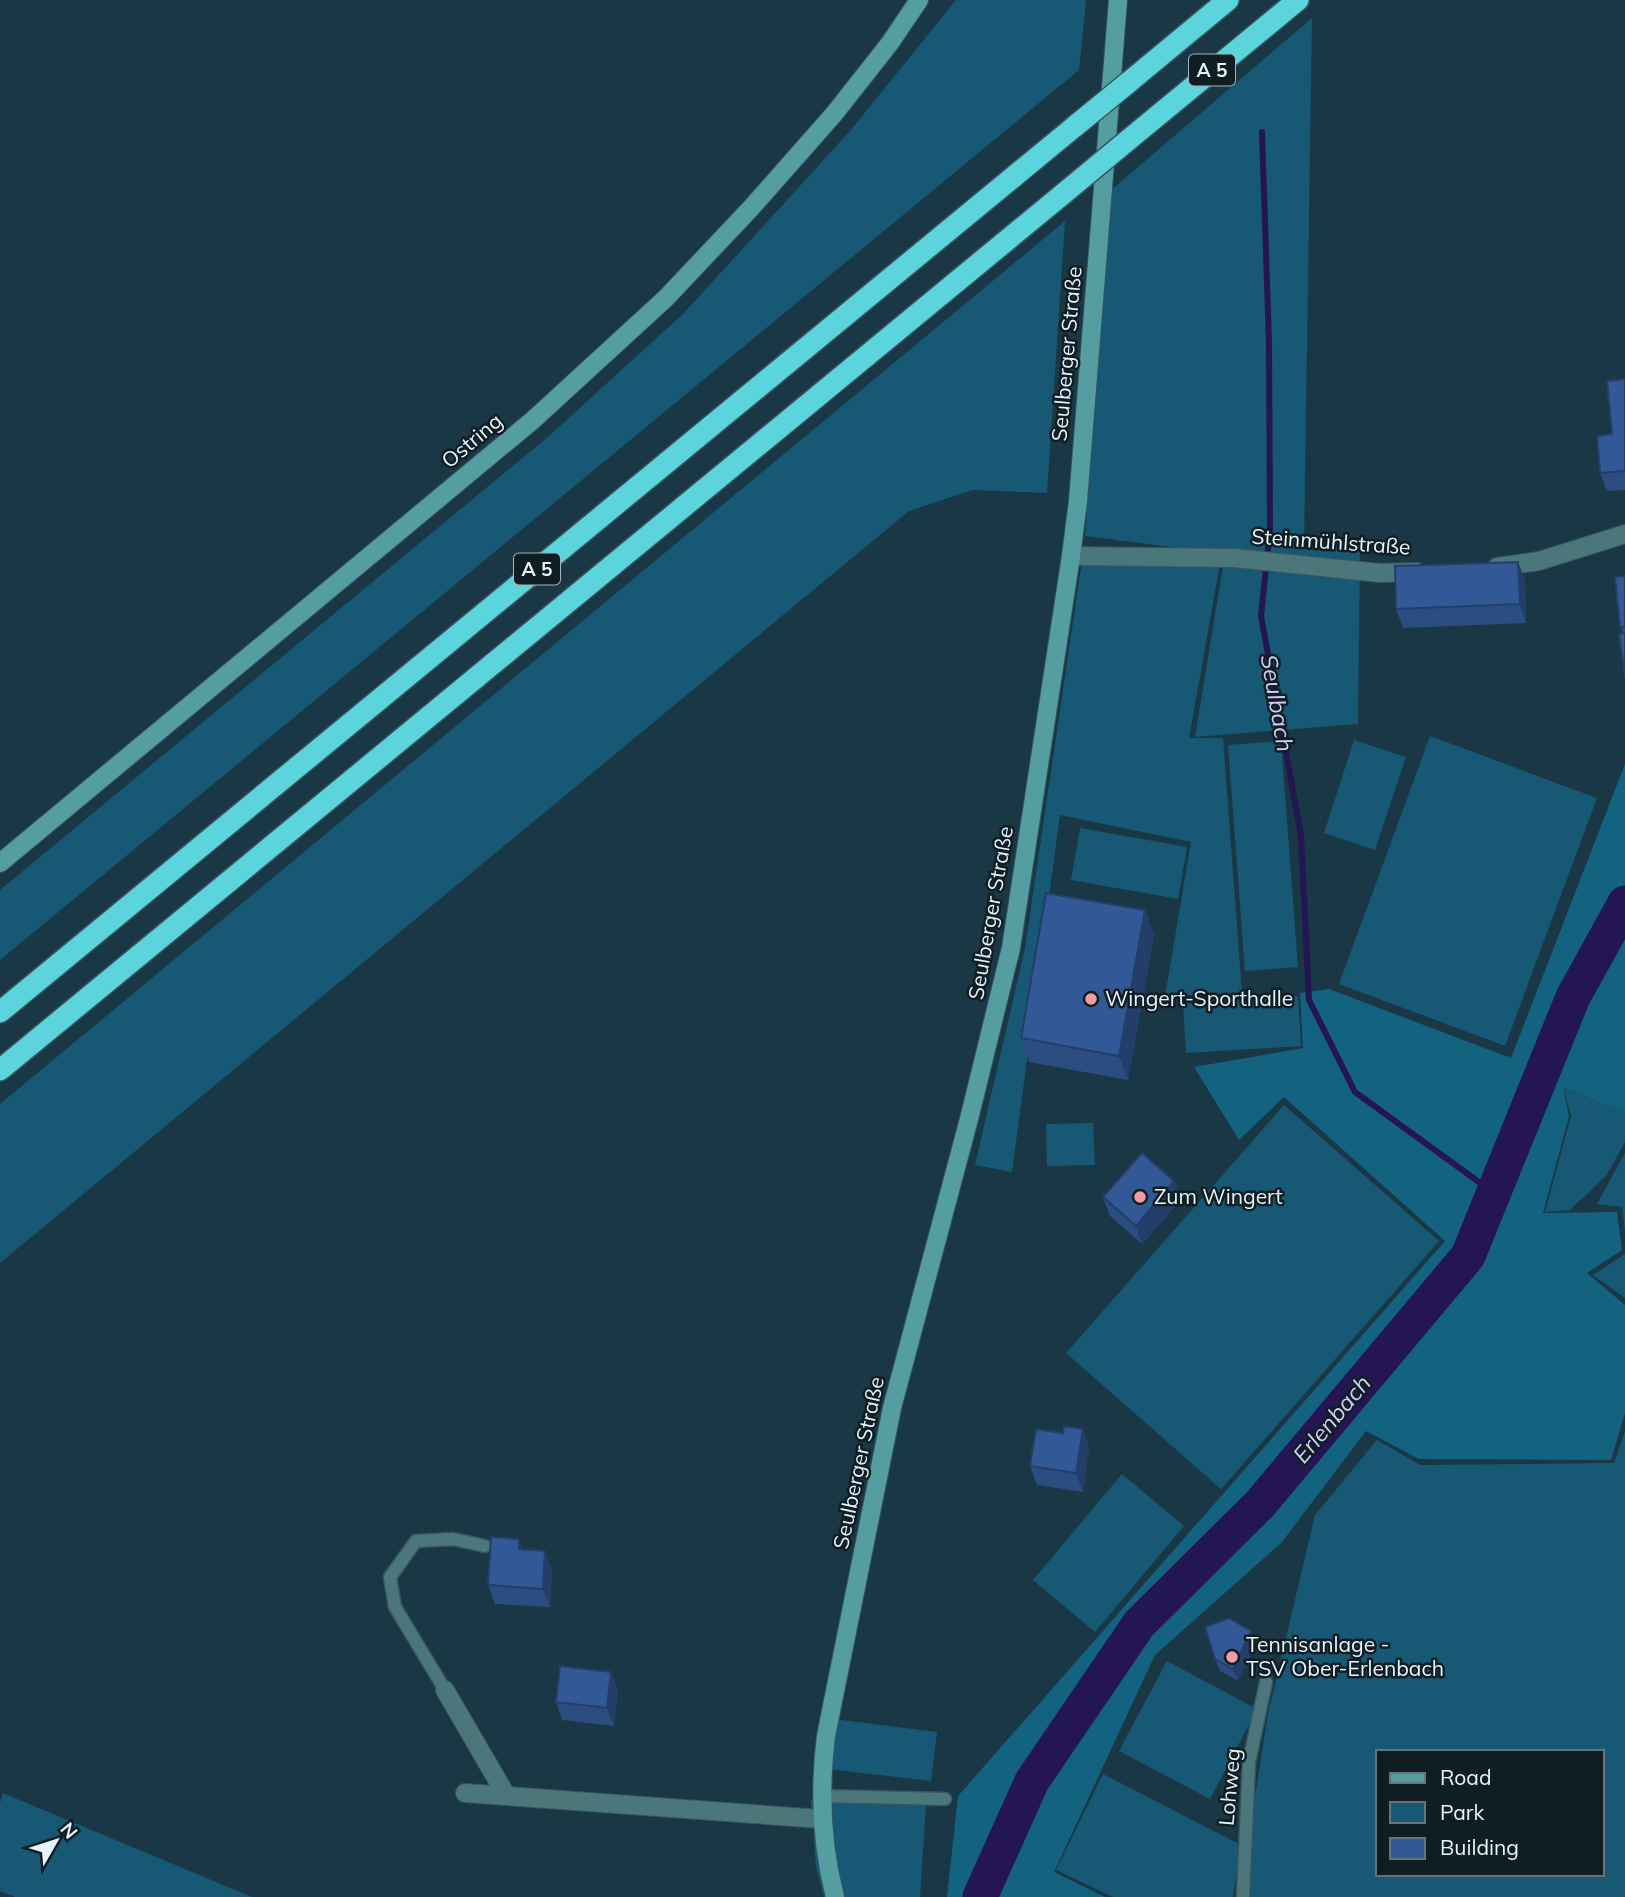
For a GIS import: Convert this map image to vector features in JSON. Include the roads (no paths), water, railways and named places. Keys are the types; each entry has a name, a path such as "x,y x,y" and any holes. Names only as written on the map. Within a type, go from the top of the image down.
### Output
{"highway":[{"name":"A 5","path":"0,1012 1228,0"},
{"name":"A 5","path":"0,1070 1298,0"}],"street":[{"name":"Ostring","path":"0,863 533,420 666,298 834,114 890,43 919,0"},
{"name":"Seulberger Straße","path":"835,1897 826,1863 821,1819 826,1736 892,1408 970,1119 1011,948 1071,556 1079,487 1118,0"},
{"path":"1486,568 1529,564 1625,534"},
{"name":"Steinmühlstraße","path":"1071,556 1244,559 1380,573 1433,571"},
{"path":"445,1690 506,1795"},
{"path":"465,1793 821,1819"}],"lane":[{"path":"445,1690 395,1607 390,1577 416,1541 453,1539 485,1546"},
{"name":"Lohweg","path":"1243,1897 1249,1762 1266,1682"},
{"path":"821,1796 945,1799"}],"waterway":[{"name":"Seulbach","path":"1262,132 1269,343 1270,528 1261,616 1301,835 1309,1000 1355,1092 1494,1193"},
{"name":"Erlenbach","path":"980,1897 1032,1781 1139,1624 1260,1504 1468,1256 1573,997 1625,903"}],"place":[{"name":"Wingert-Sporthalle","path":"1091,999"},
{"name":"Zum Wingert","path":"1140,1197"},
{"name":"Tennisanlage - TSV Ober-Erlenbach","path":"1232,1657"}]}
